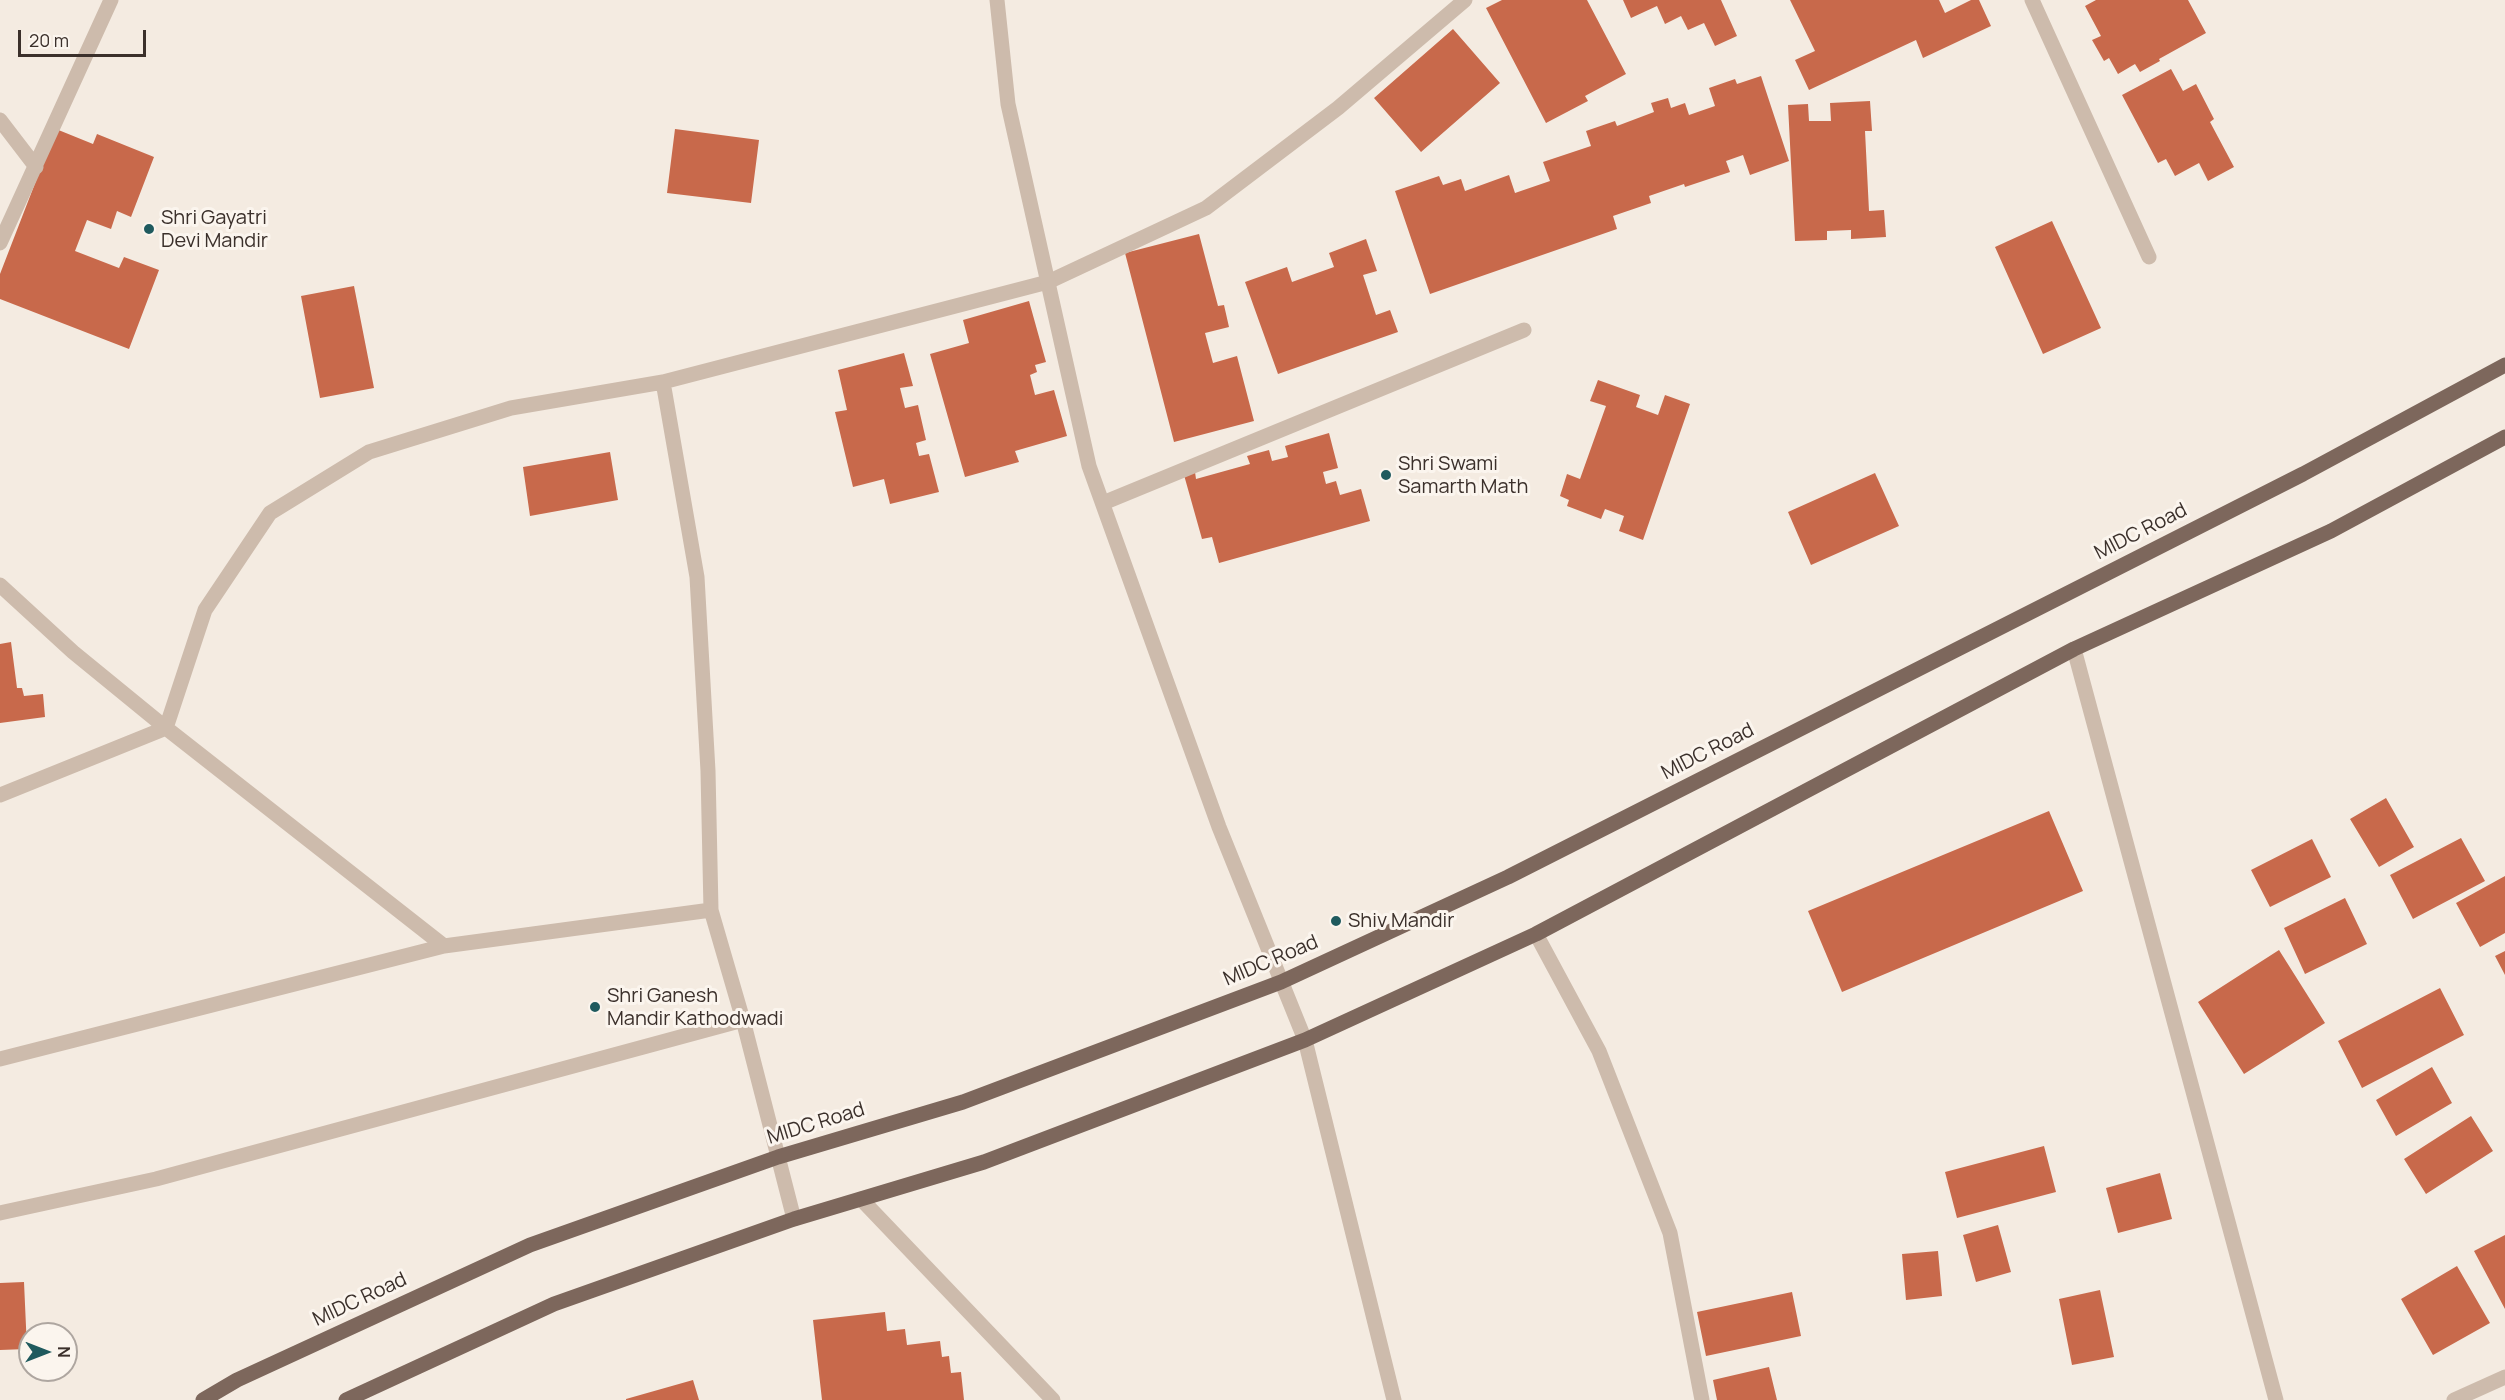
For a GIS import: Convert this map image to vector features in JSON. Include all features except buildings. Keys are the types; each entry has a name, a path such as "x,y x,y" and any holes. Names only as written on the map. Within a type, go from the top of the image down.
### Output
{"main road":[{"name":"MIDC Road","path":"203,1400 237,1380 530,1245 778,1157 963,1102 1281,982 1508,877 2293,479 2505,365"},
{"path":"346,1400 554,1304 794,1219 984,1162 1305,1040 1536,933 2074,649 2331,531 2505,437"}],"street":[{"path":"0,243 111,0"},
{"path":"997,0 1008,104 1089,466 1219,827 1305,1040 1394,1400"},
{"path":"2032,0 2149,257"},
{"path":"0,795 166,728 205,609 270,513 369,452 511,408 663,382 1048,282 1206,208 1338,108 1460,1"},
{"path":"0,120 36,167"},
{"path":"1103,503 1524,330"},
{"path":"663,382 697,577 708,771 711,910 743,1020 794,1219"},
{"path":"0,585 74,652 166,728 444,946"},
{"path":"2074,649 2276,1400"},
{"path":"0,1059 444,946 711,910"},
{"path":"1536,933 1599,1051 1670,1233 1702,1400"},
{"path":"0,1213 156,1179 743,1020"},
{"path":"861,1199 1053,1400"},
{"path":"2454,1400 2505,1377"}],"place":[{"name":"Shri Gayatri Devi Mandir","path":"149,229"},
{"name":"Shri Swami Samarth Math","path":"1386,475"},
{"name":"Shiv Mandir","path":"1336,921"},
{"name":"Shri Ganesh Mandir Kathodwadi","path":"595,1007"}]}
